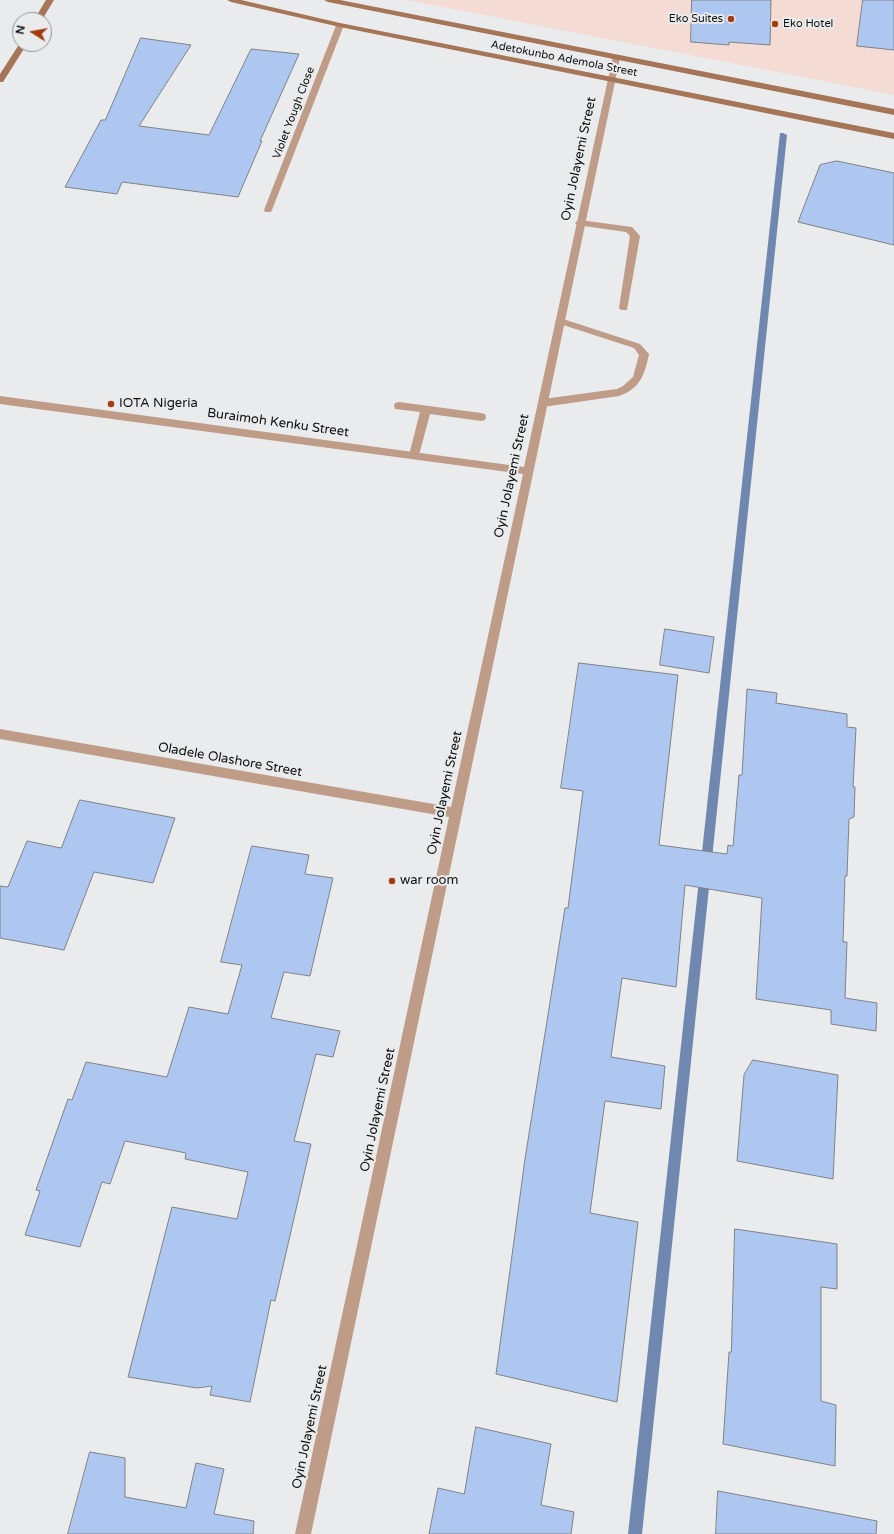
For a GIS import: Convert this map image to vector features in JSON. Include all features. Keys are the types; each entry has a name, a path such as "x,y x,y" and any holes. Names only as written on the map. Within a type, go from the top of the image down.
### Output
{"main road":[{"path":"43,12 50,0"},
{"name":"Adetokunbo Ademola Street","path":"231,0 340,25 894,136"},
{"name":"Adetokunbo Ademola Street","path":"328,0 894,112"},
{"path":"0,80 17,52"}],"street":[{"name":"Violet Yough Close","path":"268,210 340,25"},
{"name":"Oyin Jolayemi Street","path":"303,1534 616,58"},
{"path":"580,223 629,229 635,236 624,308"},
{"path":"543,403 619,392 628,388 638,379 644,354 636,346 560,320"},
{"name":"Buraimoh Kenku Street","path":"0,400 529,471"},
{"path":"399,406 482,417"},
{"path":"414,455 426,410"},
{"name":"Oladele Olashore Street","path":"0,734 456,813"}],"shaded area":[{"name":"Eko Hotel","path":"407,0 894,0 894,95 823,81"}],"building":[{"name":"Eko Suites","path":"692,0 771,0 770,45 729,42 729,45 691,42"},
{"path":"863,0 894,0 894,50 857,46"},
{"path":"141,38 191,45 139,126 209,135 251,49 299,54 260,141 262,141 238,197 122,182 117,194 65,187 101,120 105,120"},
{"path":"837,161 894,173 894,245 798,222 820,165"},
{"path":"665,629 714,637 709,673 660,665"},
{"path":"579,663 678,675 659,845 727,854 728,845 733,846 739,775 742,775 747,689 777,693 776,703 847,714 847,727 856,728 853,787 855,787 854,817 849,819 847,876 845,876 843,942 847,942 845,998 877,1003 876,1031 831,1024 831,1010 756,999 762,898 685,885 676,987 622,978 611,1057 665,1066 661,1109 605,1101 590,1213 638,1222 617,1402 496,1374 525,1159 565,908 568,908 583,791 561,788"},
{"path":"80,800 175,818 153,883 94,872 64,950 0,938 0,886 8,887 27,841 61,848"},
{"path":"252,846 309,855 305,874 333,878 310,976 284,972 271,1018 340,1031 333,1057 316,1054 294,1141 311,1144 275,1301 271,1300 250,1402 210,1395 212,1386 197,1388 128,1377 172,1207 237,1219 248,1172 185,1159 186,1153 125,1141 110,1184 102,1182 80,1247 25,1235 40,1191 36,1190 68,1099 72,1100 86,1062 167,1077 189,1007 228,1014 242,965 221,962"},
{"path":"753,1060 838,1075 833,1179 737,1161 744,1075"},
{"path":"735,1229 837,1244 837,1289 821,1287 821,1401 836,1405 835,1466 723,1444 729,1352 731,1352"},
{"path":"476,1427 551,1444 541,1505 574,1512 571,1534 429,1534 438,1488 464,1494"},
{"path":"90,1452 125,1458 125,1497 186,1508 196,1463 224,1469 214,1514 254,1521 253,1534 68,1534"},
{"path":"718,1491 877,1521 876,1534 716,1534"}],"waterway":[{"path":"635,1534 783,135"}],"place":[{"name":"Eko Suites","path":"731,19"},
{"name":"Eko Hotel","path":"775,24"},
{"name":"IOTA Nigeria","path":"111,404"},
{"name":"war room","path":"392,881"}]}
